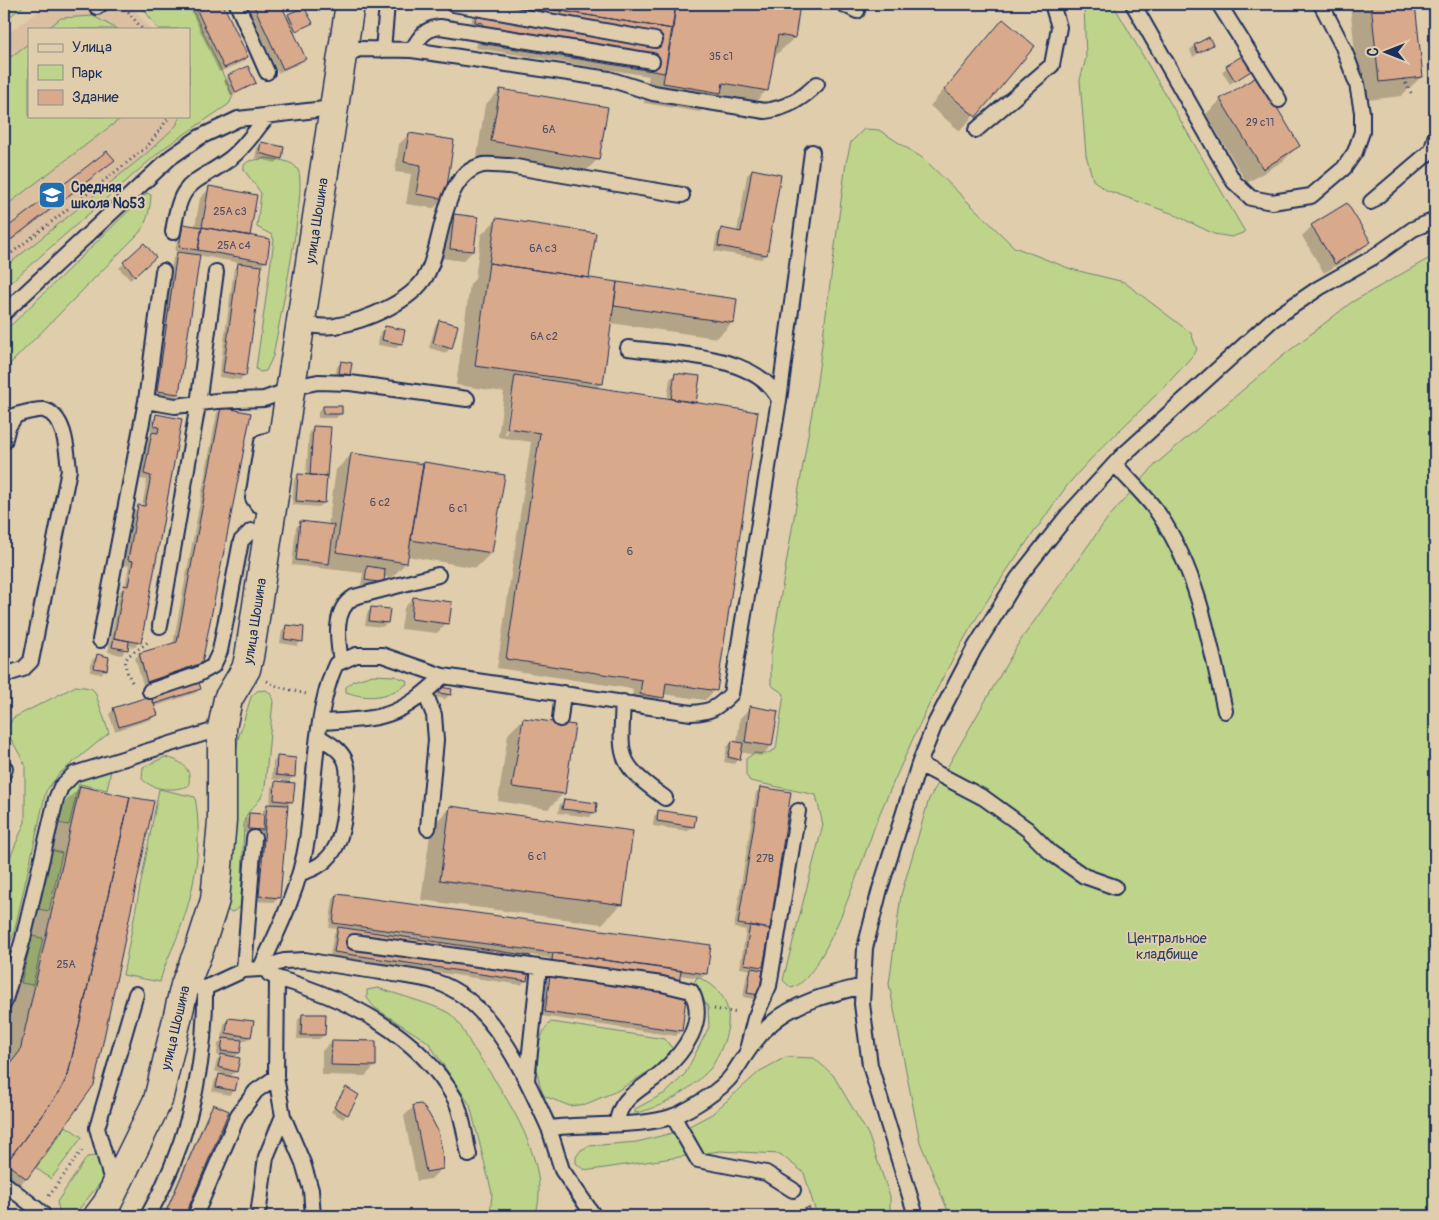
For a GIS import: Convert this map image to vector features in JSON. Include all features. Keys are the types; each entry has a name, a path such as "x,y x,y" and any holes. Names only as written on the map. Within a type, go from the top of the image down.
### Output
{"street":[{"name":"улица Шошина","path":"98,1216 114,1190 158,1100 195,987 200,947 215,900 222,821 222,728 228,699 246,669 285,435 350,4"}],"lane":[{"path":"236,4 267,72"},
{"path":"383,50 387,4"},
{"path":"453,4 655,40"},
{"path":"843,4 857,11"},
{"path":"976,130 1052,65 1059,27 1052,4"},
{"path":"1133,4 1234,182 1251,198 1272,202 1311,196 1344,168 1355,152 1362,132 1362,112 1357,84 1343,47 1320,4"},
{"path":"1219,4 1280,100"},
{"path":"412,50 424,32 431,28 440,27 652,61"},
{"path":"342,56 360,49 412,50 608,79 653,93 766,111 781,109 795,102 817,84"},
{"path":"4,313 171,157 200,136 238,119 333,108"},
{"path":"173,232 177,207 191,184 231,157 270,115"},
{"path":"1371,202 1432,150 1435,138"},
{"path":"260,969 279,929 300,873 324,696 336,664 356,655 382,655 443,676 691,713 708,712 721,705 731,694 779,400 812,152"},
{"path":"301,324 334,327 380,312 416,291 427,274 452,190 465,174 482,165 510,166 682,195"},
{"path":"916,1216 870,1065 862,1004 865,948 878,898 919,764 935,724 974,649 1018,578 1067,516 1115,464 1272,320 1319,288 1372,258 1413,229 1435,220"},
{"path":"100,640 146,401 163,271"},
{"path":"160,626 198,404 216,272"},
{"path":"628,348 737,365 764,380 776,392 779,400"},
{"path":"146,401 175,406 217,401 264,400 291,389 318,382 350,383 467,399"},
{"path":"4,442 8,427 16,415 43,410 51,414 58,422 66,444 69,470 31,661 23,669 4,675"},
{"path":"1115,464 1160,514 1187,564 1202,606 1226,711"},
{"path":"150,691 197,675 213,666 220,651 241,541 251,531 271,521"},
{"path":"341,662 338,637 341,613 345,602 354,597 438,575"},
{"path":"321,722 362,720 403,710 443,676"},
{"path":"425,693 434,715 436,740 428,828"},
{"path":"560,718 563,693"},
{"path":"623,702 621,751 629,767 638,778 666,798"},
{"path":"4,1002 22,940 56,799 61,787 74,774 222,728"},
{"path":"300,873 314,870 326,861 338,843 343,829 348,776 346,762 338,750 319,737"},
{"path":"919,764 984,798 1027,829 1050,853 1084,876 1115,887"},
{"path":"748,1049 755,1018 769,986 798,811"},
{"path":"244,970 254,838"},
{"path":"354,942 686,988 694,998 696,1025 683,1047 661,1073 627,1098 618,1112 617,1123"},
{"path":"148,1216 179,1153 199,1080 205,1024 195,987 244,970 260,969 284,961 305,960 436,982 457,991 478,1007 527,1080 549,1128 562,1170 594,1216"},
{"path":"527,1080 539,967"},
{"path":"260,969 277,978 349,1006 382,1023 417,1049 455,1100 469,1155"},
{"path":"277,978 276,1077 283,1116 303,1163 311,1190 313,1216"},
{"path":"549,1128 577,1124 632,1123 673,1116 704,1100 732,1076 748,1049 772,1022 796,1006 820,997 863,986"},
{"path":"114,1190 108,1161 97,1128 136,994"},
{"path":"195,1216 238,1115 256,1091 276,1077"},
{"path":"259,1208 266,1157 283,1116"},
{"path":"673,1116 698,1160 766,1173 793,1190"},
{"path":"4,1183 42,1214"}],"path":[{"path":"122,4 141,28"},
{"path":"1402,79 1410,93"},
{"path":"4,259 147,147 169,118"},
{"path":"150,691 144,690 133,683 126,666 126,659 128,654 154,637 160,626"},
{"path":"246,669 279,687 301,693 324,696"},
{"path":"696,1009 724,1009 755,1018"},
{"path":"42,1214 97,1128"}],"shaded area":[{"name":"Средняя школа №53","path":"49,4 130,4 149,28 28,28 28,118 190,118 190,116 202,112 4,274 4,36"}],"green space":[{"path":"4,4 26,4 4,21"},
{"path":"140,4 190,4 233,96 229,104 164,148 4,288 4,268 146,154 176,126 179,118 190,118 190,28 157,28"},
{"path":"1084,4 1113,4 1245,232 1232,237 1214,234 1171,213 1106,190 1093,180 1086,155 1080,80 1086,58"},
{"path":"93,16 115,28 48,28 61,18"},
{"path":"28,44 28,118 121,118 4,207 4,62"},
{"path":"864,129 879,130 924,159 1014,247 1071,269 1124,282 1191,333 1197,350 1072,480 1003,576 954,657 924,714 877,820 853,886 830,941 817,964 804,980 791,988 783,980 823,825 816,795 750,781 746,775 746,759 754,753 766,754 776,749 784,694 771,685 771,653 817,382 846,163 851,142"},
{"path":"267,158 292,164 298,170 300,182 296,229 273,356 266,371 260,372 256,369 274,240 272,235 257,227 261,193 244,170 244,165 249,161"},
{"path":"147,193 151,195 149,210 140,232 4,370 4,332"},
{"name":"Центральное кладбище","path":"1435,255 1435,1216 950,1216 920,1142 889,984 901,895 929,799 1018,644 1107,519 1156,464 1285,354 1352,302"},
{"path":"373,675 394,676 406,680 407,684 385,695 370,697 346,692 346,687 353,681"},
{"path":"76,686 91,688 95,692 109,733 59,774 46,791 14,933 4,957 4,872 25,822 25,764 10,737 8,727 13,718"},
{"path":"266,690 271,694 273,701 265,787 260,799 246,816 244,822 241,907 232,912 226,910 225,846 238,739 251,697 257,691"},
{"path":"165,757 176,760 184,766 189,775 188,786 164,789 152,786 142,779 143,767"},
{"path":"111,770 107,790 79,784 69,825 58,823 64,800 73,785 87,776"},
{"path":"159,789 195,797 198,831 196,866 185,916 160,982 123,975"},
{"path":"51,850 62,853 49,911 38,909"},
{"path":"32,936 43,938 33,985 21,983"},
{"path":"697,977 717,989 727,1006 728,1026 721,1049 710,1069 685,1091 656,1107 635,1113 635,1109 667,1092 685,1074 709,1027 708,1007 693,985"},
{"path":"378,988 427,1004 445,1011 454,1017 511,1106 522,1128 537,1173 539,1195 535,1216 490,1216 492,1193 470,1105 428,1042 375,1008 367,998 367,990"},
{"path":"551,1022 665,1039 672,1048 664,1062 617,1091 586,1104 570,1106 544,1096 538,1078 537,1057 541,1037 545,1028"},
{"path":"786,1057 814,1058 833,1075 868,1134 890,1196 890,1216 817,1216 804,1173 780,1154 720,1151 591,1170 583,1169 576,1163 576,1157 581,1150 589,1146 637,1142 680,1131 712,1114 760,1071"},
{"path":"66,1126 82,1137 51,1179 36,1168"},
{"path":"96,1156 105,1171 101,1182 74,1215 65,1216 60,1213 57,1202 87,1157"}],"building":[{"path":"194,4 223,4 248,57 224,68"},
{"path":"253,4 281,4 306,59 283,69"},
{"path":"477,4 518,4 673,29 665,73 480,43 483,23 475,22"},
{"path":"518,4 676,4 673,29"},
{"path":"676,4 800,4 795,38 778,35 768,91 723,83 721,93 663,83"},
{"path":"1371,4 1415,4 1423,77 1379,82"},
{"path":"304,7 313,23 296,31 288,14"},
{"path":"1003,19 1035,46 976,117 944,90"},
{"path":"1209,37 1213,45 1198,53 1194,45"},
{"path":"1245,54 1254,69 1235,81 1226,66"},
{"path":"248,66 256,83 236,93 228,75"},
{"path":"1258,76 1300,146 1263,169 1220,99"},
{"path":"500,89 608,107 599,160 491,141"},
{"path":"409,133 454,140 445,199 416,194 421,165 404,162"},
{"path":"261,142 284,147 282,159 259,153"},
{"path":"107,151 115,160 4,245 4,230"},
{"path":"752,169 781,175 767,255 718,246 721,228 741,232"},
{"path":"209,186 257,195 250,236 202,227"},
{"path":"1347,203 1371,242 1335,264 1311,225"},
{"path":"454,214 478,217 474,251 450,249"},
{"path":"496,218 596,233 589,278 489,263"},
{"path":"183,224 202,227 198,250 179,247"},
{"path":"202,227 270,239 267,262 198,250"},
{"path":"144,243 156,257 135,276 123,262"},
{"path":"177,252 200,255 179,394 157,391"},
{"path":"238,263 262,266 246,376 223,372"},
{"path":"489,263 617,282 603,384 475,366"},
{"path":"617,282 737,299 734,323 614,306"},
{"path":"439,320 458,325 452,349 433,343"},
{"path":"385,326 405,330 402,344 382,340"},
{"path":"341,361 352,363 350,375 339,373"},
{"path":"675,373 700,376 696,403 671,399"},
{"path":"515,375 758,412 717,691 666,683 664,698 640,694 642,680 506,659 540,433 507,428"},
{"path":"323,406 342,406 342,414 323,414"},
{"path":"221,407 251,413 202,663 147,682 139,653 177,642"},
{"path":"156,414 182,419 141,643 114,638 124,585 128,586 133,561 128,560 138,505 145,506 151,476 144,474 152,432 158,433 159,427 154,426"},
{"path":"313,426 331,427 327,476 310,475"},
{"path":"351,453 423,464 407,563 336,552"},
{"path":"424,462 505,475 492,553 411,540"},
{"path":"298,474 327,476 325,503 296,501"},
{"path":"300,521 334,525 329,564 296,560"},
{"path":"367,566 385,569 384,583 365,580"},
{"path":"413,597 452,602 449,624 411,619"},
{"path":"371,607 390,609 388,623 369,621"},
{"path":"286,625 304,627 303,642 284,639"},
{"path":"114,638 129,641 128,650 112,647"},
{"path":"97,654 109,657 107,670 94,668"},
{"path":"194,667 201,689 154,704 147,682"},
{"path":"440,687 452,689 451,695 439,693"},
{"path":"151,696 158,715 119,727 113,708"},
{"path":"750,706 778,711 772,746 745,742"},
{"path":"523,718 575,725 565,794 512,787"},
{"path":"732,741 743,743 740,760 728,757"},
{"path":"277,756 296,758 295,777 276,775"},
{"path":"275,781 295,783 293,802 274,800"},
{"path":"80,786 130,797 68,1075 60,1091 6,1163 4,1162 4,1072 20,1051"},
{"path":"760,787 791,792 770,929 738,924"},
{"path":"130,797 154,801 94,1085 27,1179 6,1163 60,1091 68,1075"},
{"path":"564,799 597,803 596,813 562,809"},
{"path":"267,804 288,805 280,898 259,896"},
{"path":"450,806 633,831 623,905 440,880"},
{"path":"658,810 696,816 694,827 657,821"},
{"path":"249,813 264,814 263,830 248,829"},
{"path":"337,894 711,945 707,974 333,923"},
{"path":"750,925 770,929 763,967 744,964"},
{"path":"338,927 531,956 527,981 334,952"},
{"path":"553,953 681,971 677,996 686,997 682,1031 545,1012"},
{"path":"751,968 763,970 759,995 747,993"},
{"path":"302,1014 326,1014 325,1035 301,1035"},
{"path":"228,1018 254,1021 251,1037 226,1033"},
{"path":"223,1038 242,1040 240,1053 221,1051"},
{"path":"332,1040 376,1041 376,1066 331,1065"},
{"path":"221,1054 240,1058 237,1072 218,1067"},
{"path":"219,1074 238,1078 235,1091 216,1087"},
{"path":"346,1087 359,1095 348,1115 334,1107"},
{"path":"213,1104 229,1111 185,1216 164,1216"},
{"path":"421,1104 438,1131 443,1169 426,1172 413,1105"},
{"path":"809,1207 813,1216 791,1216 791,1215"}],"place":[{"name":"Средняя школа №53","path":"52,195"}]}
